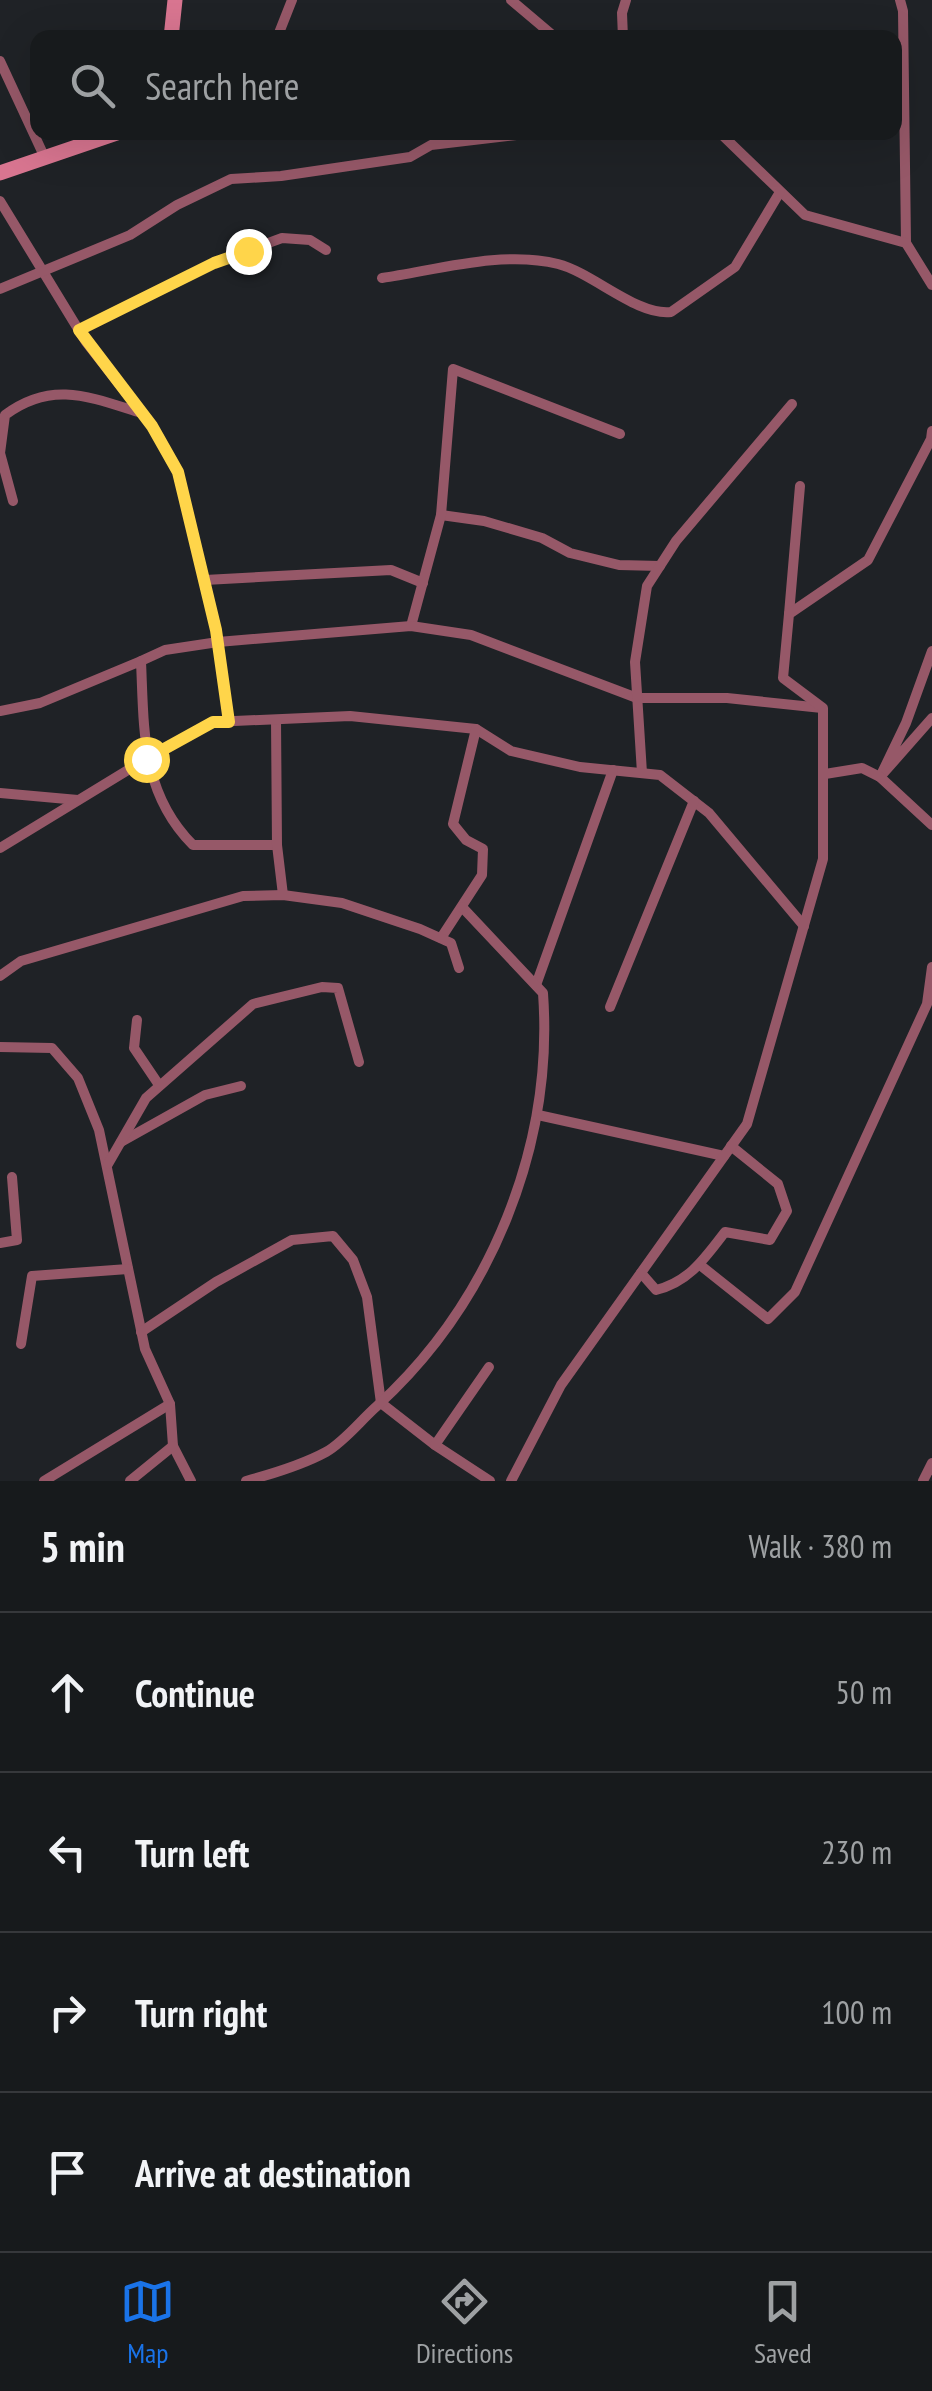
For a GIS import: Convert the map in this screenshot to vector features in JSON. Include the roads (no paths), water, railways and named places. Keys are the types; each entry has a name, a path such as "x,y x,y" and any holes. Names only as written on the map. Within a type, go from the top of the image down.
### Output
{"street":[{"path":"173,30 175,0"},
{"path":"281,30 292,0"},
{"path":"511,0 547,30"},
{"path":"622,30 626,0"},
{"path":"900,0 906,243 932,285"},
{"path":"0,61 30,126"},
{"path":"37,140 45,158"},
{"path":"0,173 97,140"},
{"path":"0,289 130,235 177,205 231,179 281,176 410,156 431,145 474,140"},
{"path":"727,140 805,216 906,243"},
{"path":"382,278 504,260 534,261 559,264 640,305 671,312 735,267 780,192"},
{"path":"0,201 79,330 142,414 178,472 218,642 229,722"},
{"path":"79,330 214,263 282,238 310,240 326,250"},
{"path":"412,626 442,514 453,369 620,434"},
{"path":"14,501 0,452 6,415 26,399 63,392 142,414"},
{"path":"642,773 635,662 647,586 676,541 792,404"},
{"path":"789,614 868,560 932,431"},
{"path":"800,486 783,678 823,708"},
{"path":"442,514 542,538 570,554 619,566 660,566"},
{"path":"205,580 391,570 423,583"},
{"path":"0,710 40,702 165,650 412,626 471,635 637,698 727,698 823,708"},
{"path":"880,777 906,723 932,651"},
{"path":"141,660 146,759 172,824 193,844 278,844"},
{"path":"511,1481 561,1386 747,1124 823,859 823,708"},
{"path":"2,845 213,722 350,716 476,728 511,750 580,766 660,775 709,812 804,926"},
{"path":"880,777 932,718"},
{"path":"276,720 282,895"},
{"path":"441,938 482,875 483,849 466,840 453,824 476,728"},
{"path":"825,774 862,768 880,777 932,825"},
{"path":"536,985 613,770"},
{"path":"0,793 78,800"},
{"path":"610,1007 694,801"},
{"path":"0,976 21,961 243,896 282,895 342,903 441,938 451,943 459,968"},
{"path":"246,1481 328,1452 404,1381 445,1332 511,1212 538,1115 545,1022 543,993 462,906"},
{"path":"700,1265 768,1319 795,1292 927,1004 932,967"},
{"path":"108,1165 146,1098 253,1004 322,987 338,988 359,1062"},
{"path":"138,1020 134,1048 159,1085"},
{"path":"0,1047 52,1048 78,1078 100,1130 144,1349 170,1404 173,1446 191,1481"},
{"path":"120,1143 205,1095 241,1086"},
{"path":"538,1115 728,1151 778,1184 787,1211 770,1240 725,1232 700,1265 675,1285 656,1290 641,1273"},
{"path":"0,1243 17,1240 12,1177"},
{"path":"141,1332 216,1282 292,1240 333,1236 353,1260 367,1297 381,1402 490,1481"},
{"path":"21,1344 32,1276 128,1269"},
{"path":"436,1445 489,1367"},
{"path":"44,1481 170,1404"},
{"path":"130,1481 173,1446"},
{"path":"923,1481 932,1463"}]}
